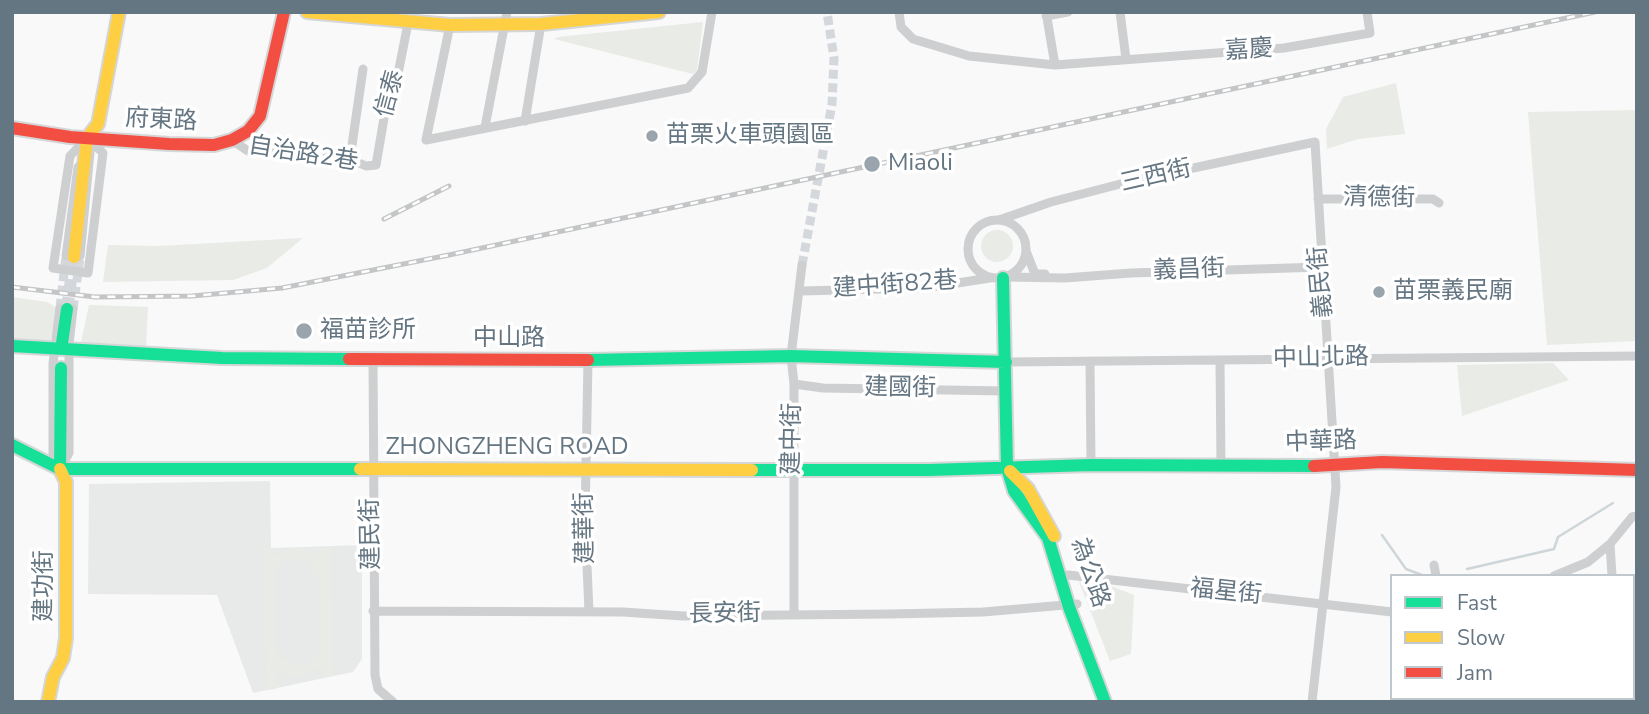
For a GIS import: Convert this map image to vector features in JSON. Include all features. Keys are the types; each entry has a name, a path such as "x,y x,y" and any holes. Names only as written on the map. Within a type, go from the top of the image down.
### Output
{"street":[{"path":"232,140 248,131 260,116 284,12"},
{"path":"307,12 450,25 507,18 541,24 659,12"},
{"path":"507,18 485,127 688,88 702,72 712,12"},
{"name":"嘉慶","path":"899,12 901,27 913,39 969,56 1055,65 1284,48 1370,33 1367,12"},
{"path":"1055,65 1046,14 1068,12"},
{"path":"1119,12 1126,59"},
{"path":"87,138 103,153 88,273 53,268 70,156 98,124 116,13"},
{"name":"信泰","path":"376,165 389,89 397,79 408,23"},
{"path":"525,121 541,24"},
{"name":"信泰","path":"450,25 426,140 485,127"},
{"path":"350,159 363,69"},
{"name":"府東路","path":"12,128 87,138 197,145 232,140"},
{"path":"73,257 87,138"},
{"name":"自治路2巷","path":"232,140 248,151 350,159 366,166 376,165"},
{"name":"義民街","path":"1312,702 1321,603 1332,532 1335,465 1315,142"},
{"name":"三西街","path":"999,220 1051,202 1128,182 1315,142"},
{"name":"清德街","path":"1318,198 1433,200 1439,203"},
{"path":"1026,251 1021,267 1000,278 974,268 968,251 969,241 980,226 999,220 1008,222 1022,234 1035,274 1057,278"},
{"name":"建中街","path":"794,614 794,384 790,356 802,265"},
{"name":"義昌街","path":"1000,278 1322,267"},
{"path":"1000,278 1006,362 1007,468"},
{"name":"建中街82巷","path":"800,291 925,288 1000,278"},
{"path":"60,469 53,455 67,309"},
{"name":"中山路","path":"12,346 169,356 588,360 790,356 1006,362"},
{"path":"60,469 69,453 62,348"},
{"name":"中山北路","path":"1006,362 1637,356"},
{"name":"建民街","path":"373,359 374,676 378,689 393,702"},
{"name":"建華街","path":"588,360 585,469 589,612"},
{"path":"1090,361 1091,466"},
{"path":"1220,361 1220,466"},
{"name":"建功街","path":"48,702 53,677 63,659 66,638 66,482 60,469 61,368"},
{"name":"建國街","path":"794,384 823,388 1006,391"},
{"name":"ZHONGZHENG ROAD","path":"12,445 60,469 1007,468"},
{"name":"中華路","path":"1007,468 1335,465 1346,462 1460,463 1637,470"},
{"name":"為公路","path":"1007,468 1028,489 1045,515 1105,702"},
{"path":"1559,574 1588,562 1610,544 1632,517 1637,516"},
{"path":"1610,544 1612,574"},
{"name":"福星街","path":"1065,576 1390,612"},
{"name":"為公路","path":"1073,605 1114,702"},
{"name":"長安街","path":"373,611 794,614 983,612 1073,605"}],"shaded area":[{"path":"703,22 697,70 693,74 554,39 558,37"},
{"path":"1396,83 1405,134 1358,139 1327,149 1326,129 1343,97"},
{"path":"1637,110 1637,341 1547,345 1528,112"},
{"path":"997,230 1009,234 1013,246 1009,258 997,262 985,258 981,246 985,234"},
{"path":"303,238 267,268 233,280 103,282 108,245 159,246"},
{"path":"12,297 47,302 57,308 50,345 12,342"},
{"path":"89,305 148,307 146,347 86,346 81,342"},
{"path":"1553,363 1569,380 1462,416 1457,365"},
{"path":"270,481 271,548 362,545 362,659 353,672 253,693 217,595 88,594 89,484"},
{"path":"264,544 274,555 291,548 302,548 320,555 321,548 331,548 333,676 322,677 321,667 300,677 289,676 276,667 276,689 266,690","holes":["288,559 304,559 319,576 320,649 311,661 299,666 283,659 275,648 275,575 276,569"]},
{"path":"1079,582 1108,585 1134,595 1131,654 1110,661"}],"waterway":[{"path":"1467,569 1554,549 1558,537 1613,503"},
{"path":"1382,535 1406,569 1419,574"}],"tunnel":[{"path":"802,265 832,104 834,58 827,12"},
{"path":"60,308 66,256"},
{"path":"67,309 74,257"},
{"path":"73,309 80,258"}],"railway":[{"path":"12,287 95,297 192,296 282,288 1595,12"},
{"path":"384,219 449,186"}],"traffic: fast":[{"path":"1003,278 1007,468 1014,491 1048,538 1069,607 1105,702"},
{"path":"62,343 67,309"},
{"path":"12,346 222,358 349,359"},
{"path":"588,360 791,356 1006,362"},
{"path":"60,469 61,368"},
{"path":"12,445 60,469 360,469"},
{"path":"752,470 929,470 1091,465 1314,466"}],"traffic: slow":[{"path":"87,138 98,124 119,12"},
{"path":"307,12 450,25 541,24 659,12"},
{"path":"74,257 87,138"},
{"path":"48,702 53,677 63,658 66,638 66,482 60,469"},
{"path":"360,469 752,470"},
{"path":"1010,471 1028,489 1054,536"}],"traffic: jam":[{"path":"12,128 70,137 169,144 214,145 232,140 248,131 260,116 284,12"},
{"path":"349,359 588,360"},
{"path":"1314,466 1382,462 1637,470"}],"place":[{"name":"苗栗火車頭園區","path":"652,136"},
{"name":"Miaoli","path":"872,164"},
{"name":"苗栗義民廟","path":"1379,292"},
{"name":"福苗診所","path":"304,331"}]}
